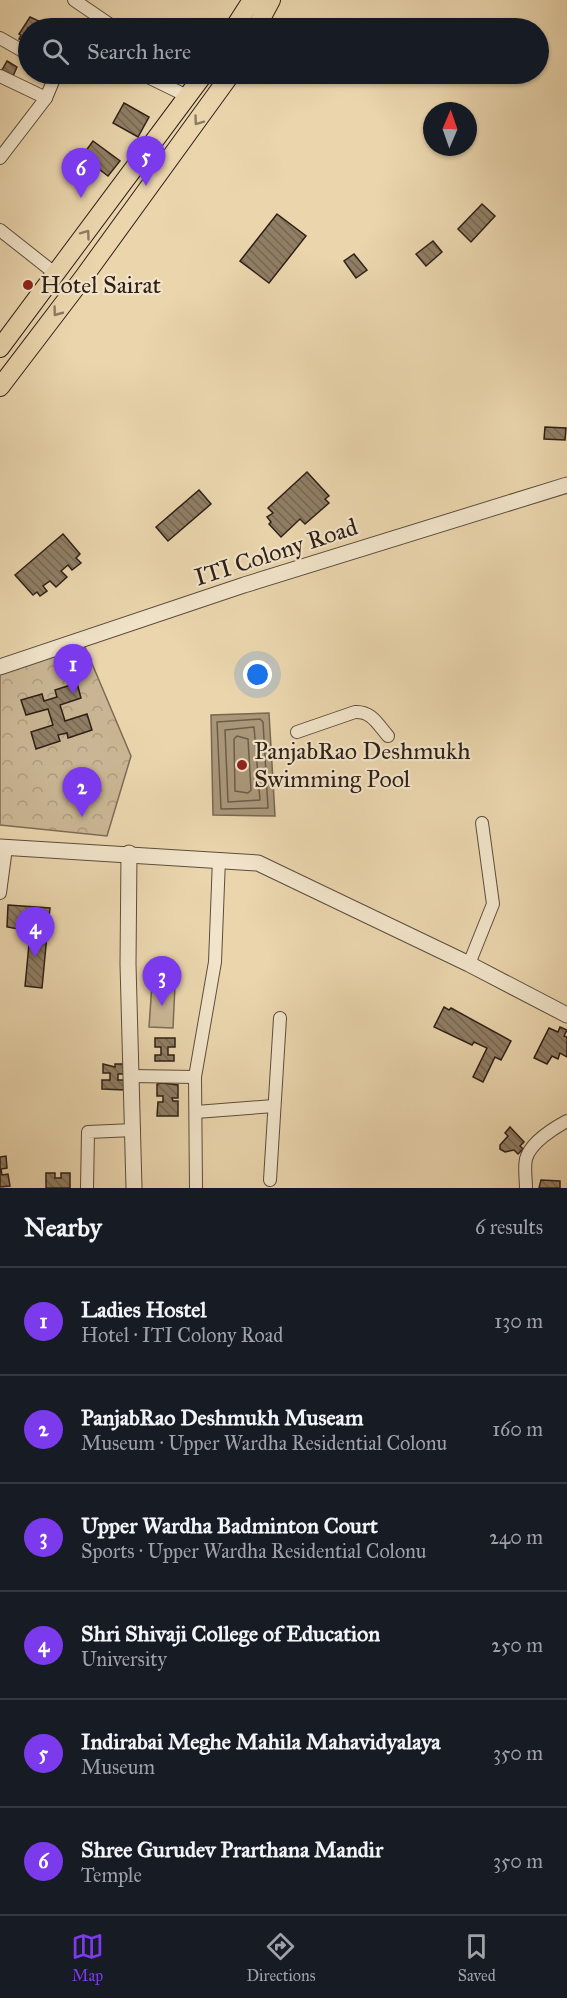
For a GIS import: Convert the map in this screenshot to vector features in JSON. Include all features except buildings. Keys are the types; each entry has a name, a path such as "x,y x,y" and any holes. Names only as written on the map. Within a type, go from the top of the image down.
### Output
{"main road":[{"path":"240,18 252,0"},
{"path":"261,18 271,0"},
{"path":"0,348 57,275 196,84"},
{"path":"0,387 83,278 220,84"}],"street":[{"path":"74,0 100,18"},
{"path":"0,38 18,48"},
{"path":"0,76 46,98"},
{"path":"2,150 46,98 52,84"},
{"path":"162,84 187,96"},
{"path":"0,230 57,275"},
{"name":"ITI Colony Road","path":"0,666 244,585 567,484"},
{"path":"297,732 363,711 370,715 388,736"},
{"path":"469,964 493,904 482,823"},
{"path":"0,893 3,847 129,853 258,863 469,964 567,1016"},
{"path":"129,853 128,964 134,1188"},
{"path":"196,1188 195,1077 215,962 219,859"},
{"path":"270,1180 280,1018"},
{"path":"132,1076 195,1077"},
{"path":"196,1112 274,1106"},
{"path":"526,1188 526,1160 530,1151 567,1121"},
{"path":"87,1188 88,1132 134,1130"}],"green space":[{"path":"85,647 131,756 107,836 0,825 0,673"},
{"path":"152,984 175,985 173,1028 149,1027"}],"water":[{"name":"PanjabRao Deshmukh Swimming Pool","path":"269,713 275,816 213,815 211,715"}],"place":[{"name":"Indirabai Meghe Mahila Mahavidyalaya","path":"146,186"},
{"name":"Shree Gurudev Prarthana Mandir","path":"81,198"},
{"name":"Hotel Sairat","path":"28,285"},
{"name":"Ladies Hostel","path":"73,694"},
{"name":"PanjabRao Deshmukh Swimming Pool","path":"242,765"},
{"name":"PanjabRao Deshmukh Museam","path":"82,817"},
{"name":"Shri Shivaji College of Education","path":"35,957"},
{"name":"Upper Wardha Badminton Court","path":"162,1006"}]}
